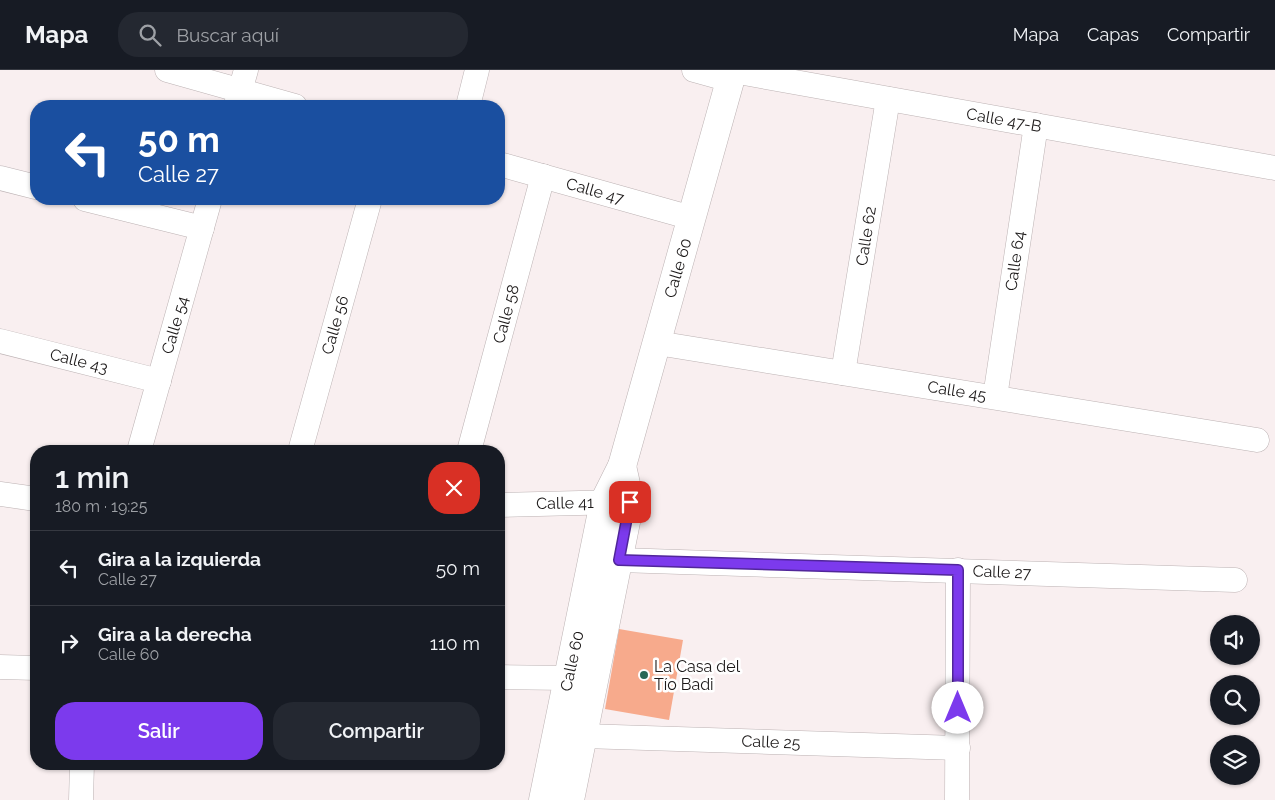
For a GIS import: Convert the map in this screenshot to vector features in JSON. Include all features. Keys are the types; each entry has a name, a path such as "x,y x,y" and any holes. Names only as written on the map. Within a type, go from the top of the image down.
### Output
{"street":[{"path":"167,70 276,100"},
{"path":"470,100 477,70"},
{"name":"Calle 47-B","path":"694,70 732,74 888,99 1275,168"},
{"name":"Calle 60","path":"543,800 568,678 617,502 622,466 732,74"},
{"name":"Calle 62","path":"843,373 888,99"},
{"name":"Calle 64","path":"995,397 1036,125"},
{"name":"Calle 47","path":"505,166 692,218"},
{"name":"Calle 58","path":"471,445 543,176"},
{"path":"0,178 30,186"},
{"path":"109,205 202,228"},
{"name":"Calle 54","path":"141,445 208,205"},
{"name":"Calle 56","path":"302,445 368,205"},
{"name":"Calle 43","path":"0,341 159,381"},
{"name":"Calle 45","path":"657,343 1257,440"},
{"path":"0,494 30,498"},
{"name":"Calle 60","path":"570,800 619,560 617,502"},
{"name":"Calle 41","path":"505,505 617,502"},
{"name":"Calle 27","path":"619,560 1235,580"},
{"path":"957,800 958,570"},
{"path":"0,667 30,668"},
{"path":"505,677 568,678"},
{"name":"Calle 25","path":"583,736 958,748"},
{"path":"81,800 82,770"}],"building":[{"name":"La Casa del Tío Badi","path":"619,629 683,640 669,720 605,709"}],"place":[{"name":"La Casa del Tío Badi","path":"644,675"}],"route":[{"path":"630,502 619,560 958,570 958,708"}]}
